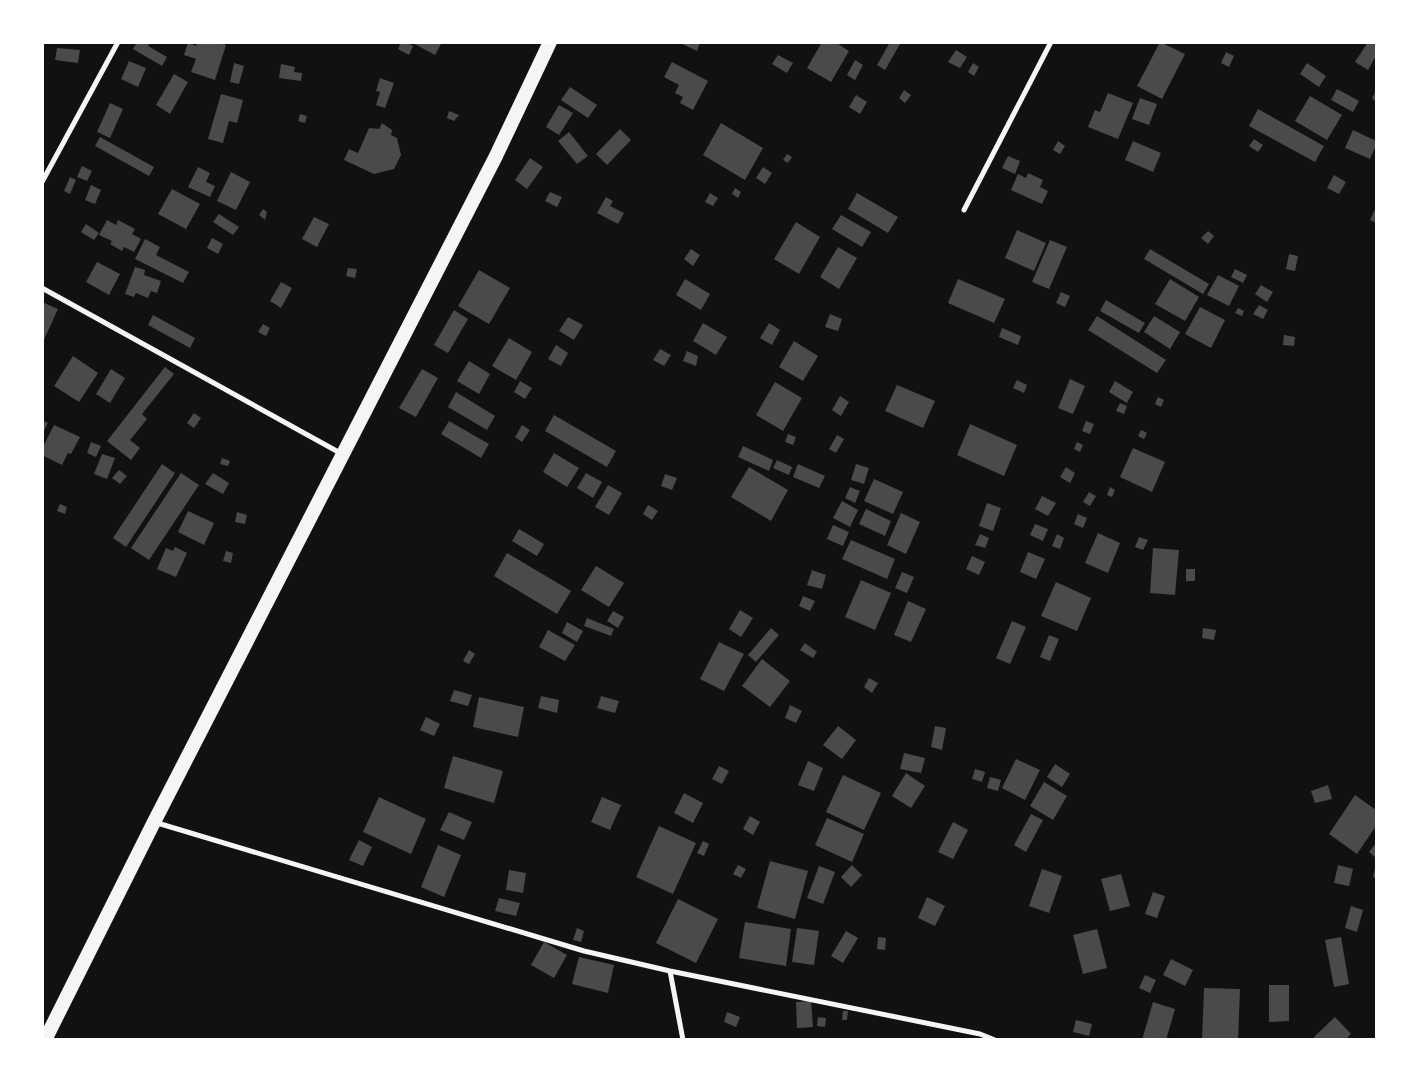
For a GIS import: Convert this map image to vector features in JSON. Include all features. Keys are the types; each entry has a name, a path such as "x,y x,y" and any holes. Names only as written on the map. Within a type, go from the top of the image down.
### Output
{"highway":[{"path":"45,1040 154,822 344,455 491,164 550,42"}],"street":[{"path":"42,182 118,42"},
{"path":"964,210 1051,42"},
{"path":"42,288 344,455"},
{"path":"154,822 584,952 980,1034 995,1040"},
{"path":"670,971 683,1040"}],"building":[{"path":"137,42 151,42 148,46 167,57 162,66 133,49"},
{"path":"197,42 217,42 226,45 215,80 191,72 196,59 184,55 188,43 196,46"},
{"path":"401,42 406,42 413,46 409,55 398,49"},
{"path":"411,42 442,42 435,55"},
{"path":"678,42 700,42 697,51"},
{"path":"822,42 835,42 849,51 831,82 807,68"},
{"path":"890,42 900,44 885,70 877,65"},
{"path":"1160,42 1185,54 1162,99 1137,86"},
{"path":"1368,42 1376,42 1376,56 1368,70 1355,62"},
{"path":"57,48 80,50 78,63 55,60"},
{"path":"956,50 967,57 960,68 948,62"},
{"path":"1226,52 1234,56 1229,67 1221,63"},
{"path":"778,55 793,63 787,73 772,64"},
{"path":"855,60 863,65 855,80 847,75"},
{"path":"129,61 146,68 138,87 121,79"},
{"path":"672,62 708,81 693,110 680,103 683,97 675,93 679,85 664,77"},
{"path":"234,63 244,66 239,84 230,82"},
{"path":"973,63 979,67 974,76 968,72"},
{"path":"1307,63 1326,76 1319,87 1300,74"},
{"path":"281,64 295,67 294,72 302,73 301,81 279,78"},
{"path":"174,74 188,82 170,114 156,105"},
{"path":"380,78 394,83 385,108 376,105 380,92 376,91"},
{"path":"570,87 597,105 588,118 561,100"},
{"path":"1337,89 1359,101 1353,112 1331,100"},
{"path":"904,90 911,95 905,103 899,98"},
{"path":"1376,91 1376,102 1372,98"},
{"path":"1108,93 1133,103 1118,139 1088,127 1095,110 1100,112"},
{"path":"221,94 243,100 237,123 229,121 223,143 208,139"},
{"path":"856,95 867,102 860,114 849,107"},
{"path":"1310,96 1342,115 1327,140 1295,121"},
{"path":"1140,98 1157,104 1149,125 1132,119"},
{"path":"110,103 123,109 110,138 97,132"},
{"path":"559,105 573,113 559,135 546,127"},
{"path":"1258,109 1324,146 1315,162 1249,126"},
{"path":"449,111 459,115 454,121 447,118"},
{"path":"300,114 307,116 305,123 298,121"},
{"path":"382,123 392,130 391,135 397,138 401,155 394,169 374,174 344,160 349,149 358,153 369,128 379,129"},
{"path":"721,123 763,148 745,180 703,155"},
{"path":"620,129 631,140 607,165 596,154"},
{"path":"1353,130 1376,141 1370,159 1345,148"},
{"path":"569,132 588,156 577,164 558,141"},
{"path":"100,137 154,167 149,176 95,146"},
{"path":"1254,139 1263,145 1258,152 1249,146"},
{"path":"1058,141 1065,146 1060,154 1053,150"},
{"path":"1133,141 1161,153 1153,172 1125,160"},
{"path":"787,154 792,157 788,163 783,160"},
{"path":"1008,156 1020,161 1015,174 1002,168"},
{"path":"530,158 543,167 527,189 515,180"},
{"path":"82,166 92,171 87,181 77,177"},
{"path":"198,167 210,173 206,182 215,186 210,197 188,187"},
{"path":"763,167 772,173 765,184 756,178"},
{"path":"231,172 250,182 236,210 217,201"},
{"path":"1028,173 1043,180 1040,187 1048,191 1042,204 1011,190 1018,174 1026,178"},
{"path":"1334,175 1346,182 1339,194 1327,188"},
{"path":"70,177 76,180 70,194 64,191"},
{"path":"91,185 101,190 95,204 85,200"},
{"path":"735,188 741,192 738,198 732,194"},
{"path":"172,189 200,204 186,229 158,214"},
{"path":"550,192 562,197 557,207 545,201"},
{"path":"710,193 718,198 713,206 705,202"},
{"path":"857,193 898,217 888,233 848,209"},
{"path":"606,197 613,201 610,206 624,213 618,224 597,213"},
{"path":"1376,207 1376,223 1370,220"},
{"path":"263,209 267,212 265,220 259,215"},
{"path":"219,214 239,227 233,235 213,222"},
{"path":"841,215 871,232 862,247 832,229"},
{"path":"314,217 329,224 317,247 302,239"},
{"path":"107,220 116,225 118,220 135,229 132,234 141,239 134,252 124,247 122,251 110,244 112,241 99,235"},
{"path":"796,222 820,237 799,274 774,259"},
{"path":"86,224 99,233 94,240 81,232"},
{"path":"1017,230 1046,243 1034,271 1005,258"},
{"path":"1208,231 1214,236 1208,244 1201,238"},
{"path":"212,238 223,244 218,254 207,248"},
{"path":"145,239 160,247 156,255 189,272 183,283 135,259"},
{"path":"1050,240 1067,247 1049,289 1032,282"},
{"path":"838,247 857,258 839,289 820,277"},
{"path":"691,249 700,255 693,266 684,259"},
{"path":"1150,249 1209,284 1203,294 1144,259"},
{"path":"1289,254 1298,256 1295,271 1286,269"},
{"path":"97,262 120,274 109,295 86,282"},
{"path":"135,267 145,270 144,275 161,281 157,293 151,291 148,298 136,293 134,297 125,294"},
{"path":"348,268 357,269 355,278 346,276"},
{"path":"1235,269 1247,275 1243,283 1231,277"},
{"path":"479,270 510,288 489,324 458,306"},
{"path":"1218,275 1239,286 1229,306 1207,295"},
{"path":"685,279 710,294 701,310 676,295"},
{"path":"958,279 1005,299 994,323 948,303"},
{"path":"1170,279 1199,297 1185,321 1155,304"},
{"path":"281,282 292,288 281,308 270,301"},
{"path":"1261,285 1273,292 1267,302 1255,294"},
{"path":"1061,292 1070,296 1065,307 1056,303"},
{"path":"1106,300 1145,323 1139,333 1100,311"},
{"path":"42,302 58,309 42,344"},
{"path":"1259,305 1268,310 1263,319 1253,314"},
{"path":"1200,307 1225,320 1211,348 1185,334"},
{"path":"1238,308 1244,311 1242,316 1235,313"},
{"path":"454,310 468,319 448,353 434,345"},
{"path":"830,314 842,319 838,331 825,327"},
{"path":"153,315 195,338 190,348 148,325"},
{"path":"1097,316 1166,360 1157,373 1088,330"},
{"path":"1154,316 1180,332 1170,349 1144,332"},
{"path":"568,317 583,325 574,340 559,331"},
{"path":"703,323 727,337 716,355 693,341"},
{"path":"769,323 780,330 772,345 760,338"},
{"path":"263,324 270,328 266,336 258,332"},
{"path":"1002,328 1021,336 1018,345 999,337"},
{"path":"1284,335 1295,337 1294,346 1283,345"},
{"path":"509,338 532,352 516,380 492,366"},
{"path":"794,341 818,356 803,381 779,367"},
{"path":"556,345 568,353 561,366 548,359"},
{"path":"660,349 671,355 664,366 653,360"},
{"path":"687,351 698,356 696,366 683,361"},
{"path":"73,356 98,373 79,402 54,386"},
{"path":"469,361 490,374 479,394 457,381"},
{"path":"165,367 174,374 142,414 147,419 130,440 140,448 131,460 107,441"},
{"path":"111,369 125,378 110,403 96,394"},
{"path":"422,369 438,378 416,417 399,408"},
{"path":"1070,379 1085,386 1073,414 1058,408"},
{"path":"1017,380 1027,385 1024,393 1013,388"},
{"path":"520,381 532,388 525,399 514,392"},
{"path":"1115,381 1133,392 1127,403 1109,392"},
{"path":"775,382 802,398 783,431 756,415"},
{"path":"897,385 935,401 923,428 885,411"},
{"path":"456,392 495,416 487,430 448,407"},
{"path":"840,396 849,402 841,416 832,410"},
{"path":"1158,397 1164,400 1161,407 1155,404"},
{"path":"1120,403 1127,406 1124,414 1116,411"},
{"path":"194,413 201,418 194,428 187,423"},
{"path":"554,415 616,451 607,467 545,431"},
{"path":"42,420 48,423 42,434"},
{"path":"449,421 489,444 481,458 441,434"},
{"path":"1086,421 1094,424 1090,434 1082,431"},
{"path":"970,424 1017,445 1004,476 957,455"},
{"path":"54,425 80,437 71,454 68,453 62,465 42,455 42,449"},
{"path":"522,425 530,430 522,442 515,437"},
{"path":"1141,430 1147,433 1144,439 1138,436"},
{"path":"788,434 796,437 793,445 785,442"},
{"path":"837,435 844,439 836,453 829,449"},
{"path":"91,442 101,446 96,457 87,453"},
{"path":"1077,442 1083,445 1080,452 1074,449"},
{"path":"743,446 773,460 769,471 738,457"},
{"path":"1133,448 1165,462 1152,492 1120,477"},
{"path":"554,453 579,468 567,487 543,472"},
{"path":"102,454 115,458 107,479 94,474"},
{"path":"222,458 230,461 228,466 220,464"},
{"path":"777,460 792,467 789,475 773,468"},
{"path":"162,464 175,473 126,547 113,538"},
{"path":"798,464 825,476 819,488 793,477"},
{"path":"856,464 869,468 864,484 851,480"},
{"path":"749,467 788,490 771,521 731,497"},
{"path":"1066,467 1075,473 1070,483 1060,477"},
{"path":"119,470 127,476 120,484 112,478"},
{"path":"181,473 199,485 149,560 131,548"},
{"path":"213,473 229,483 223,494 205,484"},
{"path":"586,473 602,482 593,498 577,488"},
{"path":"665,474 677,478 672,490 661,486"},
{"path":"874,479 903,492 893,514 864,501"},
{"path":"608,485 622,493 609,515 595,507"},
{"path":"850,487 860,491 855,503 845,498"},
{"path":"1110,487 1115,490 1112,497 1107,495"},
{"path":"1089,492 1096,496 1090,506 1083,502"},
{"path":"1042,496 1056,503 1048,516 1035,509"},
{"path":"842,501 858,510 850,527 833,518"},
{"path":"987,503 1001,508 993,531 979,526"},
{"path":"60,504 67,507 65,514 57,511"},
{"path":"648,505 658,511 652,520 643,514"},
{"path":"866,509 891,521 885,536 859,524"},
{"path":"188,511 214,523 204,545 178,532"},
{"path":"237,512 247,515 245,524 235,522"},
{"path":"901,513 920,522 906,554 887,545"},
{"path":"1078,514 1087,518 1083,528 1074,524"},
{"path":"1035,524 1048,529 1043,541 1030,535"},
{"path":"833,525 849,532 843,546 827,539"},
{"path":"519,529 544,544 537,556 512,541"},
{"path":"1098,533 1120,543 1108,573 1085,563"},
{"path":"980,534 989,538 985,548 975,545"},
{"path":"1057,534 1064,538 1060,549 1052,546"},
{"path":"1139,537 1148,540 1143,550 1135,547"},
{"path":"851,540 895,559 887,579 842,559"},
{"path":"175,547 187,553 176,577 157,569 166,548 173,551"},
{"path":"1153,548 1179,550 1175,595 1150,593"},
{"path":"226,551 233,553 231,563 223,561"},
{"path":"1028,552 1045,559 1036,579 1020,572"},
{"path":"507,553 571,591 557,614 494,576"},
{"path":"972,556 985,562 979,575 966,569"},
{"path":"596,566 624,583 609,607 581,590"},
{"path":"1186,569 1195,569 1195,581 1186,581"},
{"path":"812,570 826,575 822,589 807,585"},
{"path":"902,572 914,577 907,593 895,588"},
{"path":"861,580 891,593 875,630 845,617"},
{"path":"1056,582 1091,598 1077,631 1041,616"},
{"path":"803,596 815,601 810,611 799,606"},
{"path":"908,601 926,609 911,642 894,635"},
{"path":"740,610 753,618 741,637 729,629"},
{"path":"613,611 624,617 618,628 607,621"},
{"path":"587,618 614,629 611,636 584,626"},
{"path":"1012,621 1026,627 1010,664 996,658"},
{"path":"567,622 583,631 577,642 562,633"},
{"path":"771,628 779,635 756,662 748,655"},
{"path":"1203,628 1216,630 1214,640 1202,638"},
{"path":"548,630 575,645 565,661 539,647"},
{"path":"1049,635 1059,639 1050,661 1040,657"},
{"path":"719,642 744,654 724,691 700,679"},
{"path":"805,643 817,652 813,658 800,650"},
{"path":"469,650 475,654 469,664 463,661"},
{"path":"762,659 790,681 770,707 742,686"},
{"path":"869,678 878,683 872,693 864,687"},
{"path":"454,690 472,695 468,706 450,701"},
{"path":"541,696 559,700 557,713 538,708"},
{"path":"601,696 619,701 615,713 597,708"},
{"path":"479,697 524,707 518,737 473,727"},
{"path":"790,705 802,711 796,723 785,718"},
{"path":"426,717 440,724 434,736 420,730"},
{"path":"838,726 856,740 842,759 823,745"},
{"path":"935,726 946,728 942,750 931,747"},
{"path":"904,753 925,758 921,773 900,769"},
{"path":"453,756 503,771 494,803 444,788"},
{"path":"1016,759 1040,770 1025,800 1002,788"},
{"path":"808,761 823,768 814,791 798,785"},
{"path":"1055,764 1070,774 1062,787 1047,777"},
{"path":"719,766 729,771 722,784 712,779"},
{"path":"975,769 985,772 982,782 972,779"},
{"path":"906,773 925,786 911,808 892,796"},
{"path":"843,775 881,793 864,830 826,812"},
{"path":"990,777 1001,780 998,791 987,788"},
{"path":"1044,782 1067,796 1053,820 1030,806"},
{"path":"1328,785 1332,799 1315,803 1311,791"},
{"path":"684,793 703,803 693,823 674,813"},
{"path":"1355,795 1376,810 1376,826 1357,854 1329,834"},
{"path":"379,797 426,819 411,854 363,832"},
{"path":"602,797 621,805 610,830 591,822"},
{"path":"449,812 472,822 464,840 440,830"},
{"path":"1031,814 1043,820 1026,852 1014,845"},
{"path":"750,816 760,822 753,835 743,829"},
{"path":"827,818 864,834 852,862 815,845"},
{"path":"953,822 968,830 953,859 938,852"},
{"path":"659,826 696,843 673,894 636,877"},
{"path":"359,840 372,847 363,866 349,860"},
{"path":"703,841 709,844 704,856 697,853"},
{"path":"1376,843 1376,858 1369,852"},
{"path":"438,845 461,855 444,897 421,887"},
{"path":"770,861 808,871 795,919 757,908"},
{"path":"738,865 746,869 741,878 733,874"},
{"path":"852,865 862,875 851,887 841,877"},
{"path":"1338,865 1353,869 1349,886 1334,883"},
{"path":"819,866 835,872 823,904 807,898"},
{"path":"1376,868 1376,878 1373,877"},
{"path":"1042,869 1062,876 1049,913 1029,906"},
{"path":"509,870 526,873 523,893 506,890"},
{"path":"1121,874 1130,906 1110,911 1101,879"},
{"path":"1153,892 1165,896 1157,918 1145,914"},
{"path":"927,897 945,906 935,926 918,918"},
{"path":"499,898 520,903 516,916 495,911"},
{"path":"678,899 718,919 696,963 656,943"},
{"path":"1351,906 1363,910 1357,932 1345,928"},
{"path":"745,922 791,929 786,966 739,958"},
{"path":"577,928 584,931 581,942 573,940"},
{"path":"797,928 819,931 814,965 792,962"},
{"path":"1097,929 1107,968 1083,974 1073,935"},
{"path":"846,931 858,938 843,963 831,956"},
{"path":"878,937 886,938 885,950 877,949"},
{"path":"1341,937 1349,984 1334,987 1325,940"},
{"path":"544,942 567,955 554,978 531,965"},
{"path":"579,957 614,965 608,993 572,984"},
{"path":"1171,959 1193,970 1185,986 1163,975"},
{"path":"1145,975 1156,980 1150,993 1139,988"},
{"path":"1269,985 1289,985 1289,1021 1269,1022"},
{"path":"1204,988 1240,989 1238,1040 1202,1040"},
{"path":"811,1001 813,1027 797,1028 796,1002"},
{"path":"1153,1002 1175,1009 1166,1040 1142,1040"},
{"path":"843,1011 848,1011 847,1020 842,1020"},
{"path":"727,1012 740,1017 736,1027 724,1022"},
{"path":"818,1017 826,1018 825,1027 817,1026"},
{"path":"1335,1017 1351,1034 1345,1040 1317,1040 1314,1037"},
{"path":"1076,1020 1092,1024 1089,1036 1073,1032"}]}
